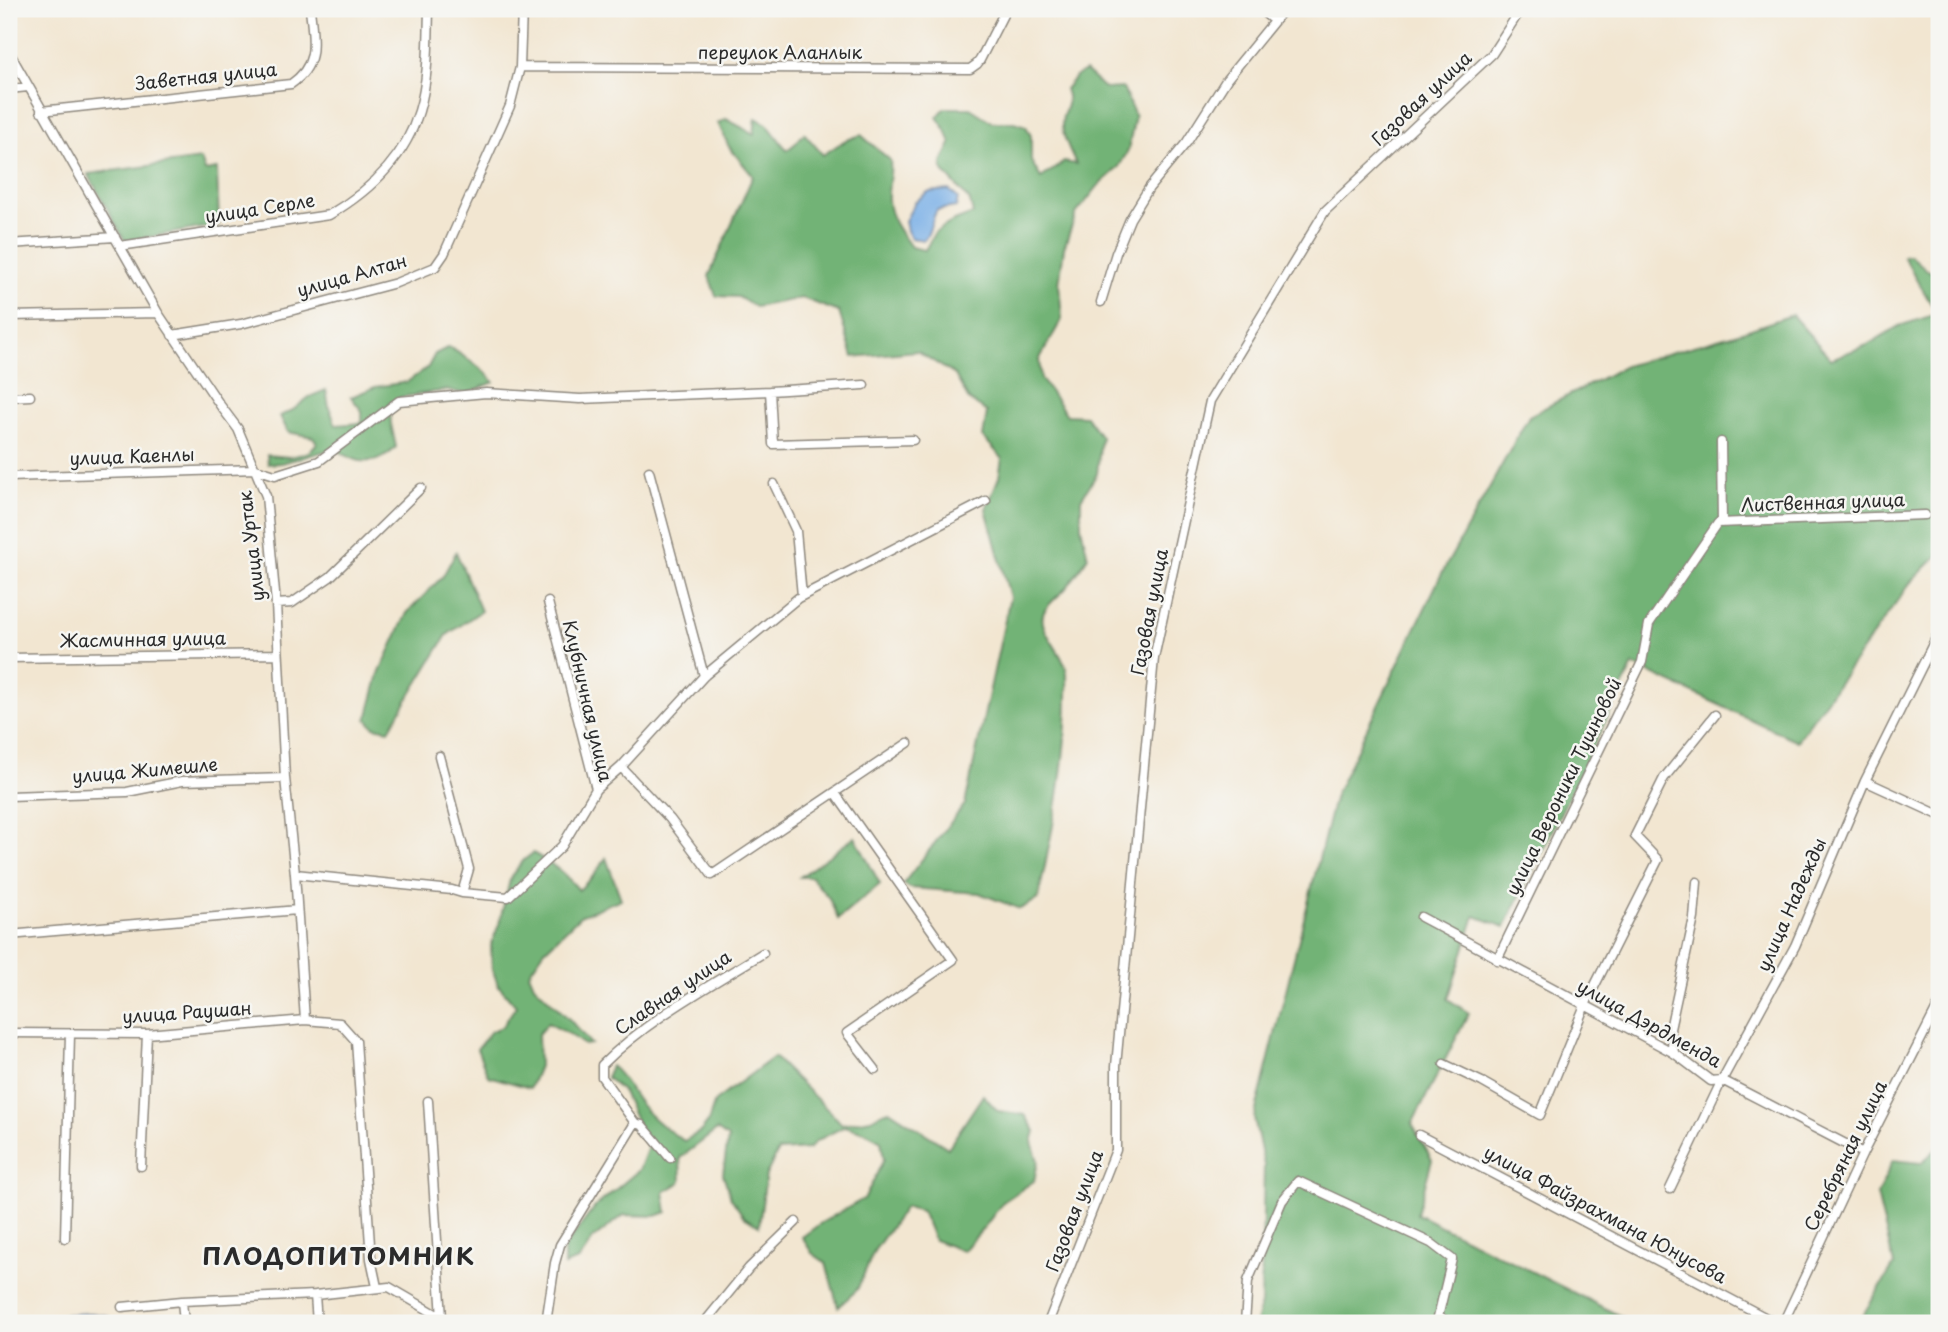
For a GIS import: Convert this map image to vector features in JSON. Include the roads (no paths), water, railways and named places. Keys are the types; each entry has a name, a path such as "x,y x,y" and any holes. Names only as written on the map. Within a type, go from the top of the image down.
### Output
{"street":[{"name":"Заветная улица","path":"41,111 291,84 308,69 312,58 310,9"},
{"name":"улица Серле","path":"120,246 329,215 372,186 404,145 419,111 427,66 429,9"},
{"name":"улица Алтан","path":"172,335 241,324 396,284 435,267 444,254 510,106 520,67 522,9"},
{"name":"переулок Аланлык","path":"520,67 970,69 980,60 1006,9"},
{"path":"1259,9 1274,20"},
{"path":"1101,302 1130,219 1149,188 1187,142 1227,79 1284,9"},
{"name":"Газовая улица","path":"1048,1323 1116,1150 1115,1066 1154,658 1210,401 1325,212 1492,54 1521,9"},
{"name":"улица Уртак","path":"9,52 158,313 238,429 266,496 305,1020"},
{"path":"9,89 28,88"},
{"path":"9,244 115,237"},
{"path":"9,316 158,313"},
{"name":"улица Каенлы","path":"9,477 256,469 275,475 319,461 399,401 486,393 580,399 864,385"},
{"path":"770,391 773,444 913,440"},
{"path":"9,397 30,396"},
{"name":"Лиственная улица","path":"1721,442 1722,523"},
{"path":"649,471 704,676"},
{"path":"774,484 796,531 802,596"},
{"path":"275,604 292,603 330,577 421,488"},
{"path":"596,789 621,767 704,676 802,596 986,502"},
{"name":"Лиственная улица","path":"1649,624 1718,523 1925,515"},
{"name":"Клубничная улица","path":"295,874 508,897 562,846 596,789 548,602"},
{"name":"улица Вероники Тушновой","path":"1497,960 1642,662 1649,624"},
{"name":"улица Надежды","path":"1670,1189 1722,1080 1795,946 1865,780 1939,632"},
{"name":"Жасминная улица","path":"9,658 278,654"},
{"path":"1444,1064 1540,1115 1585,1005 1658,860 1634,836 1664,778 1715,715"},
{"path":"621,767 670,819 712,875 908,743"},
{"path":"439,756 469,869 462,893"},
{"name":"улица Жимешле","path":"9,796 127,792 182,782 285,778"},
{"path":"1865,780 1939,813"},
{"path":"835,793 953,960 847,1033 875,1069"},
{"path":"1674,1054 1670,1029 1694,918 1697,881"},
{"path":"9,935 297,910"},
{"name":"улица Дэрдменда","path":"1421,917 1674,1054 1712,1081 1722,1080 1863,1153"},
{"name":"Славная улица","path":"635,1123 602,1077 602,1065 667,1013 763,953"},
{"name":"Серебряная улица","path":"1783,1323 1863,1153 1939,1004"},
{"name":"улица Раушан","path":"9,1033 147,1034 305,1020 340,1023 356,1041 371,1259 377,1287"},
{"path":"65,1238 70,1034"},
{"path":"141,1167 147,1034"},
{"path":"428,1101 442,1318"},
{"path":"546,1323 560,1245 635,1123 642,1125 670,1158"},
{"name":"улица Файзрахмана Юнусова","path":"1419,1135 1776,1323"},
{"path":"1245,1323 1248,1281 1282,1201 1298,1181 1431,1243 1452,1259 1438,1317 1451,1323"},
{"path":"704,1323 749,1268 796,1222"},
{"path":"122,1307 182,1301 315,1295 390,1287 451,1323"},
{"path":"315,1295 317,1323"},
{"path":"182,1301 184,1323"}],"water":[{"path":"949,190 958,198 956,207 937,210 924,240 911,238 905,221 915,202 928,192"},
{"path":"90,1313 108,1316 112,1323 42,1323 44,1319 62,1315"}],"district":[{"name":"ПЛОДОПИТОМНИК","path":"339,1257"}]}
